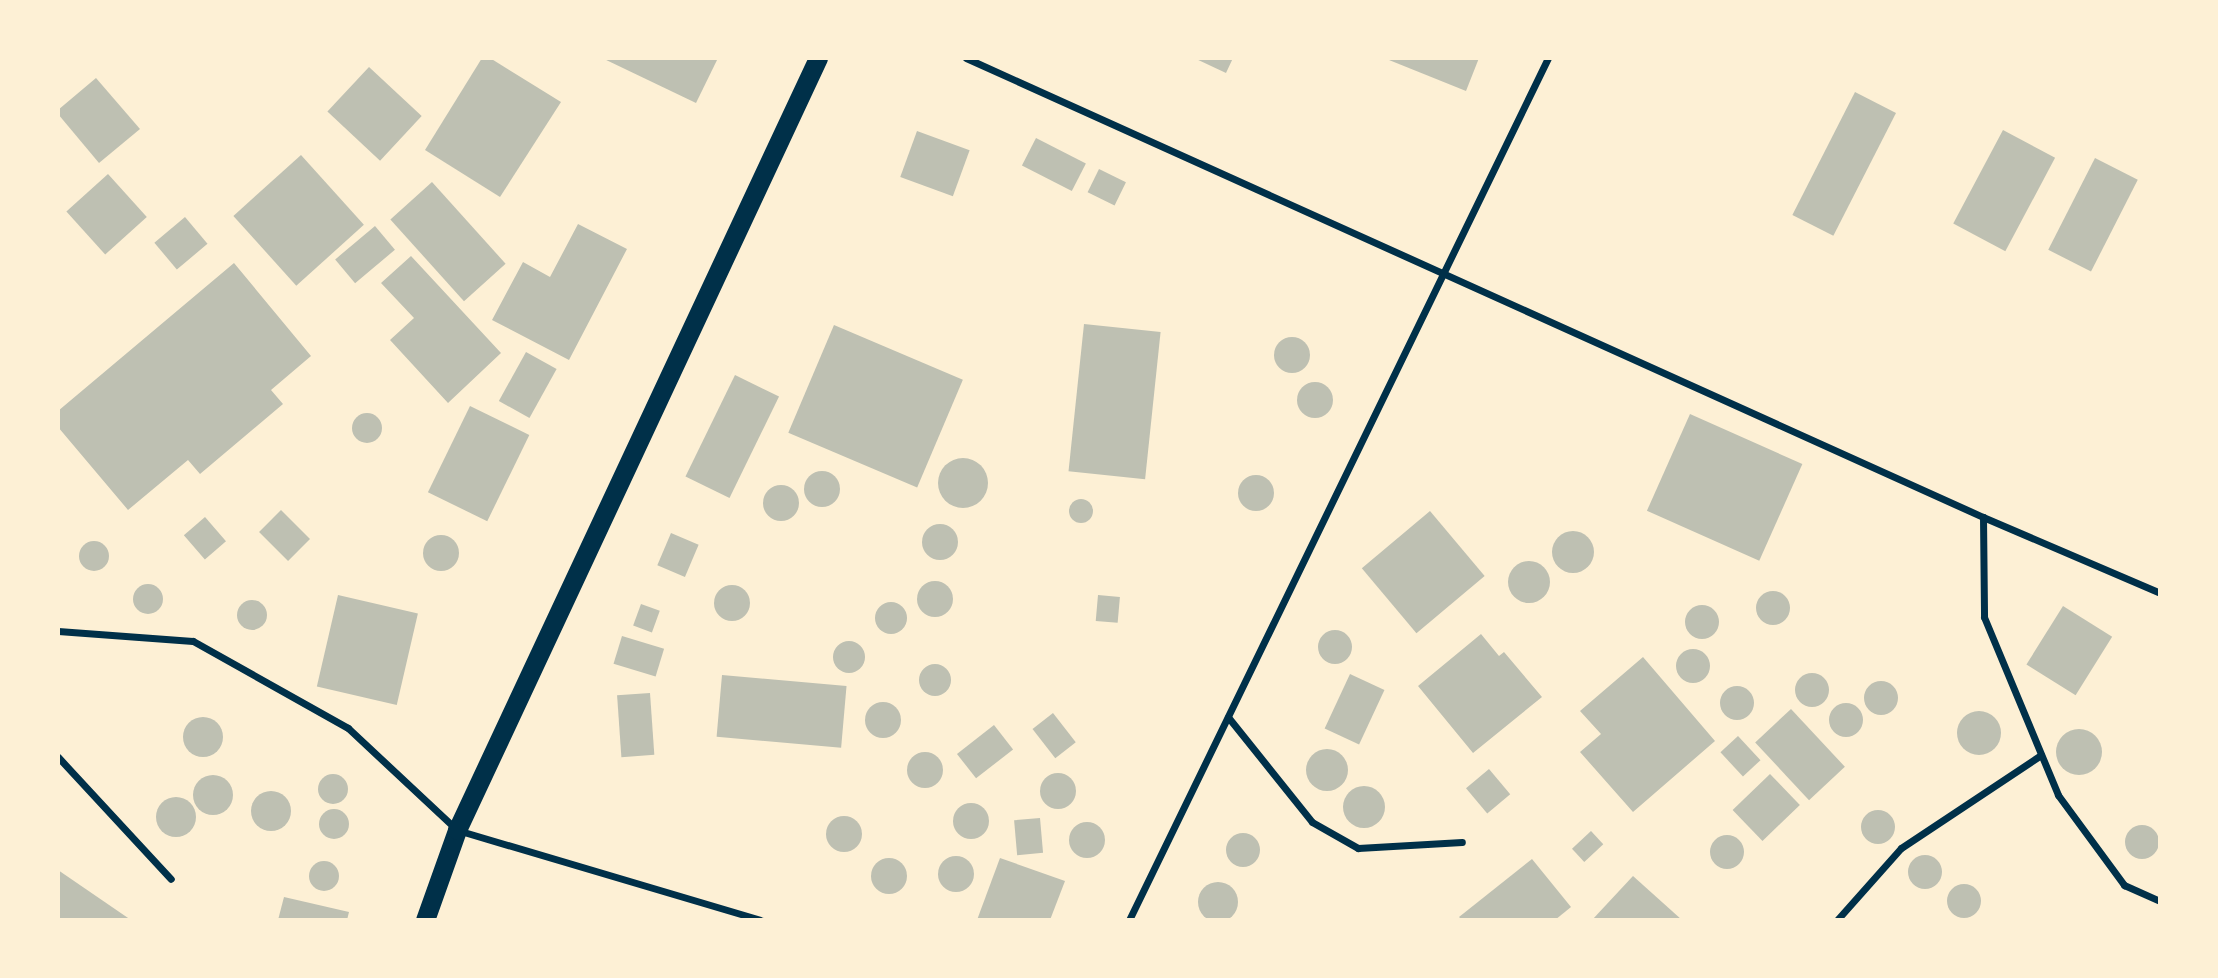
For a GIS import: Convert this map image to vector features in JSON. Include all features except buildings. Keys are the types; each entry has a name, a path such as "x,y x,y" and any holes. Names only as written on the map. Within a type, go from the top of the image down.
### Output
{"highway":[{"path":"425,920 457,830 818,58"}],"street":[{"path":"966,58 1983,517 2160,593"},
{"path":"1129,920 1548,58"},
{"path":"1983,517 1984,617 2058,795 2124,885 2160,901"},
{"path":"58,631 193,641 348,727 457,830 760,920"},
{"path":"1228,717 1312,822 1358,848 1462,842"},
{"path":"1837,920 1901,848 2041,755"},
{"path":"58,757 171,879"}]}
